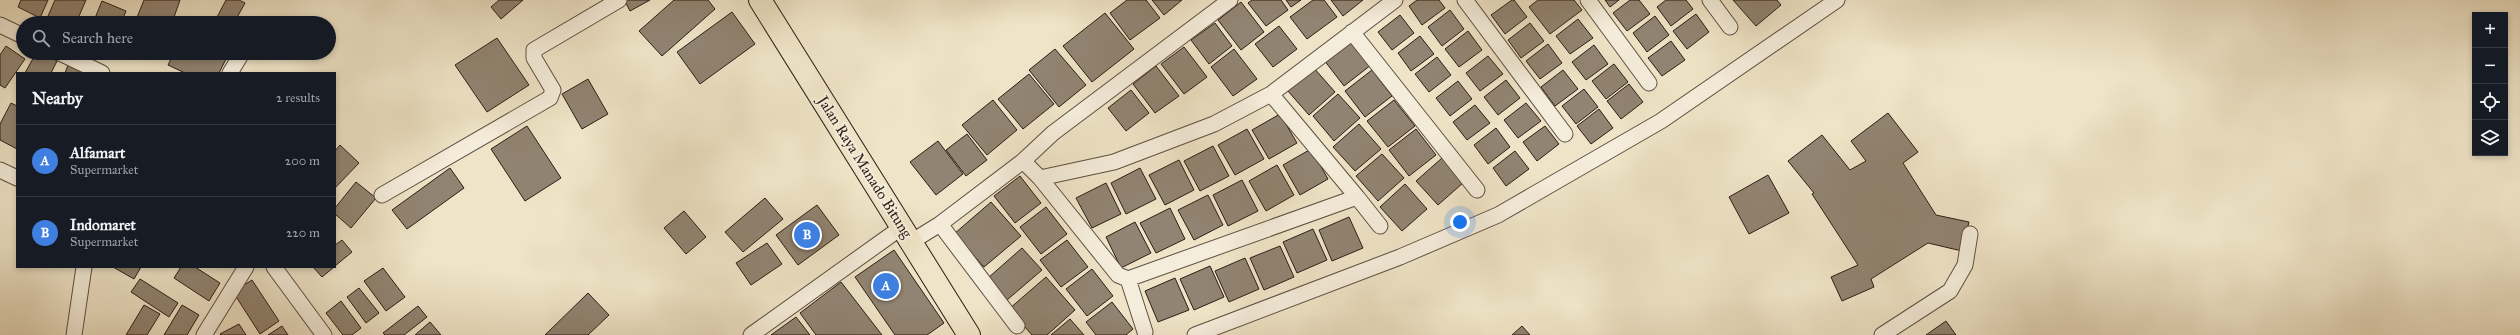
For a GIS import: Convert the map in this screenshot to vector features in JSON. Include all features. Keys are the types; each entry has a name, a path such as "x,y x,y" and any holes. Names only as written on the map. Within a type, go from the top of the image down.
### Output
{"highway":[{"name":"Jalan Raya Manado Bitung","path":"760,0 969,335"}],"street":[{"path":"382,195 550,98 553,90 534,58 534,50 618,0"},
{"path":"751,335 907,234 940,224 1023,161 1053,133 1230,0"},
{"path":"1040,178 1114,162 1214,124 1271,94 1395,0"},
{"path":"1465,0 1565,134"},
{"path":"1588,0 1649,83"},
{"path":"1710,0 1730,27"},
{"path":"1194,335 1400,257 1498,215 1661,121 1837,0"},
{"path":"0,25 16,33"},
{"path":"1352,32 1477,190"},
{"path":"75,60 100,72"},
{"path":"231,72 238,60"},
{"path":"1271,94 1380,226"},
{"path":"1023,161 1040,178 1118,275 1128,279 1357,197"},
{"path":"0,170 16,178"},
{"path":"940,224 1016,326"},
{"path":"1882,335 1950,291 1965,265 1970,234"},
{"path":"74,335 84,268"},
{"path":"204,335 245,268"},
{"path":"275,268 324,335"},
{"path":"1128,279 1145,332"}],"building":[{"path":"21,0 48,0 41,16 36,16 18,7"},
{"path":"55,0 86,0 79,16 48,16"},
{"path":"144,0 180,0 174,16 138,16"},
{"path":"226,0 239,0 245,3 238,16 218,16"},
{"path":"499,0 523,0 501,19 491,7"},
{"path":"650,0 630,11 625,1"},
{"path":"674,0 708,0 715,9 662,56 639,31"},
{"path":"1127,0 1146,0 1160,18 1130,40 1110,13"},
{"path":"1152,0 1182,0 1164,15"},
{"path":"1252,0 1281,0 1288,10 1266,26 1248,3"},
{"path":"1286,0 1301,0 1291,7"},
{"path":"1313,0 1324,0 1337,17 1307,39 1290,17"},
{"path":"1331,0 1363,0 1343,16"},
{"path":"1417,0 1439,0 1445,8 1422,25 1409,6"},
{"path":"1514,0 1527,17 1505,34 1491,15"},
{"path":"1538,0 1574,0 1582,10 1550,34 1529,7"},
{"path":"1605,0 1619,0 1610,7"},
{"path":"1630,0 1639,0 1650,14 1627,31 1613,13"},
{"path":"1666,0 1686,0 1693,9 1671,26 1657,7"},
{"path":"1733,0 1777,0 1781,5 1756,26"},
{"path":"102,1 126,11 124,16 96,16"},
{"path":"1241,2 1264,32 1241,50 1218,20"},
{"path":"1450,10 1464,29 1442,46 1428,27"},
{"path":"732,12 755,44 700,84 677,52"},
{"path":"1105,13 1134,49 1092,82 1063,46"},
{"path":"1696,14 1709,32 1687,49 1673,31"},
{"path":"1400,15 1414,33 1392,50 1378,32"},
{"path":"1655,16 1669,35 1647,52 1633,33"},
{"path":"1578,19 1593,38 1570,54 1556,36"},
{"path":"1215,23 1232,46 1209,64 1191,40"},
{"path":"1530,23 1544,41 1521,58 1508,40"},
{"path":"1279,26 1297,49 1273,67 1255,44"},
{"path":"1468,31 1482,50 1459,67 1445,49"},
{"path":"1420,36 1434,54 1411,71 1398,53"},
{"path":"497,38 529,85 487,112 455,65"},
{"path":"1351,39 1371,65 1344,86 1324,60"},
{"path":"1671,41 1685,60 1662,76 1648,58"},
{"path":"1548,44 1562,63 1540,79 1526,61"},
{"path":"1594,45 1608,64 1586,80 1572,62"},
{"path":"6,46 16,53 16,60 24,60 5,88 0,85 0,55"},
{"path":"1184,47 1207,77 1184,94 1161,64"},
{"path":"1055,49 1086,85 1059,107 1029,70"},
{"path":"1234,49 1257,79 1233,96 1211,67"},
{"path":"1488,56 1503,74 1480,91 1466,73"},
{"path":"1437,57 1451,75 1429,92 1415,74"},
{"path":"32,60 57,61 52,72 26,72"},
{"path":"170,60 226,60 220,72 183,72 168,65"},
{"path":"1614,64 1628,82 1606,99 1592,81"},
{"path":"68,65 86,72 65,72"},
{"path":"1156,66 1179,96 1155,113 1133,84"},
{"path":"1313,67 1335,92 1309,115 1287,90"},
{"path":"1372,70 1392,96 1365,117 1345,91"},
{"path":"1563,70 1578,89 1555,106 1541,87"},
{"path":"1029,74 1054,104 1023,129 998,99"},
{"path":"588,79 608,114 582,129 562,94"},
{"path":"1506,80 1520,98 1498,115 1484,97"},
{"path":"1458,81 1472,99 1450,116 1436,98"},
{"path":"1629,84 1643,102 1621,119 1607,101"},
{"path":"1584,89 1598,107 1576,124 1562,106"},
{"path":"1131,90 1149,113 1126,131 1108,108"},
{"path":"1338,94 1360,118 1334,141 1313,116"},
{"path":"993,100 1017,130 987,155 962,125"},
{"path":"1394,100 1415,126 1388,147 1367,121"},
{"path":"11,103 16,106 16,148 0,140 0,124"},
{"path":"1526,103 1541,121 1518,138 1504,120"},
{"path":"1475,105 1490,123 1467,140 1453,122"},
{"path":"1599,109 1613,128 1591,144 1577,126"},
{"path":"1888,113 1918,152 1903,163 1936,215 1969,222 1962,251 1928,243 1871,279 1874,287 1842,301 1831,277 1858,265 1812,194 1814,193 1788,161 1822,135 1850,170 1866,161 1851,141"},
{"path":"1280,114 1297,143 1269,159 1252,130"},
{"path":"1359,124 1381,149 1355,171 1333,147"},
{"path":"527,126 561,178 525,201 491,149"},
{"path":"1545,126 1559,144 1537,161 1523,142"},
{"path":"1496,128 1510,147 1488,164 1474,145"},
{"path":"1247,129 1264,159 1235,175 1218,145"},
{"path":"1416,129 1436,155 1409,176 1389,150"},
{"path":"967,134 987,160 966,176 946,150"},
{"path":"938,141 963,174 936,195 910,162"},
{"path":"340,145 359,163 336,187 336,150"},
{"path":"1213,146 1229,176 1200,191 1184,161"},
{"path":"1311,149 1328,179 1300,195 1283,165"},
{"path":"1515,151 1529,169 1506,186 1493,168"},
{"path":"1382,154 1404,178 1378,201 1356,176"},
{"path":"1442,158 1463,183 1438,205 1416,181"},
{"path":"1179,160 1194,190 1165,205 1149,175"},
{"path":"1277,165 1294,195 1266,211 1249,181"},
{"path":"450,168 464,188 407,229 392,210"},
{"path":"1140,168 1156,199 1126,214 1111,183"},
{"path":"1768,175 1789,213 1749,234 1729,197"},
{"path":"1020,176 1041,203 1015,223 994,196"},
{"path":"1242,180 1258,211 1228,226 1213,195"},
{"path":"356,182 376,198 351,228 336,215 336,207"},
{"path":"1106,183 1121,214 1092,228 1076,198"},
{"path":"1405,184 1427,209 1402,231 1380,207"},
{"path":"1208,195 1223,225 1194,240 1178,210"},
{"path":"765,198 783,219 743,252 725,232"},
{"path":"991,202 1021,236 984,267 954,234"},
{"path":"817,205 839,235 798,265 776,235"},
{"path":"1046,207 1067,234 1041,254 1020,227"},
{"path":"1170,208 1185,239 1156,253 1140,223"},
{"path":"684,211 706,237 686,254 664,228"},
{"path":"1349,217 1363,248 1332,261 1319,230"},
{"path":"1135,222 1151,253 1121,268 1106,237"},
{"path":"1313,229 1327,260 1297,273 1283,242"},
{"path":"342,240 352,252 336,265 336,244"},
{"path":"1067,240 1088,267 1061,287 1040,260"},
{"path":"767,243 782,264 751,285 736,263"},
{"path":"1280,246 1294,277 1264,290 1250,258"},
{"path":"1022,248 1042,270 1007,300 988,278"},
{"path":"894,250 944,323 927,335 895,335 855,277"},
{"path":"1245,258 1259,289 1229,302 1215,271"},
{"path":"1210,266 1224,297 1194,310 1180,279"},
{"path":"115,268 140,268 134,279"},
{"path":"180,268 197,268 220,283 209,301 174,278"},
{"path":"314,268 333,268 322,277"},
{"path":"383,268 405,297 386,311 364,281"},
{"path":"1092,269 1113,296 1087,316 1066,289"},
{"path":"1046,277 1075,310 1047,335 1032,335 1009,309"},
{"path":"1175,278 1189,310 1158,322 1145,291"},
{"path":"140,279 178,303 169,317 131,292"},
{"path":"252,280 279,321 260,334 233,292"},
{"path":"841,282 882,335 816,335 800,313"},
{"path":"359,288 379,313 366,323 347,297"},
{"path":"588,293 609,315 588,335 545,335"},
{"path":"341,301 361,328 352,335 343,335 326,313"},
{"path":"1112,302 1133,329 1126,335 1096,335 1086,322"},
{"path":"144,305 160,314 147,335 126,335"},
{"path":"182,305 199,315 187,335 164,335"},
{"path":"418,306 427,317 404,335 385,335 383,333"},
{"path":"796,317 810,335 771,335"},
{"path":"1070,319 1084,335 1051,335"},
{"path":"1946,321 1956,335 1926,335"},
{"path":"430,322 441,335 415,335"},
{"path":"239,324 246,335 220,334"},
{"path":"282,326 288,335 268,335"},
{"path":"1522,326 1530,335 1512,335"}],"place":[{"name":"Indomaret","path":"807,235"},
{"name":"Alfamart","path":"886,286"}]}
